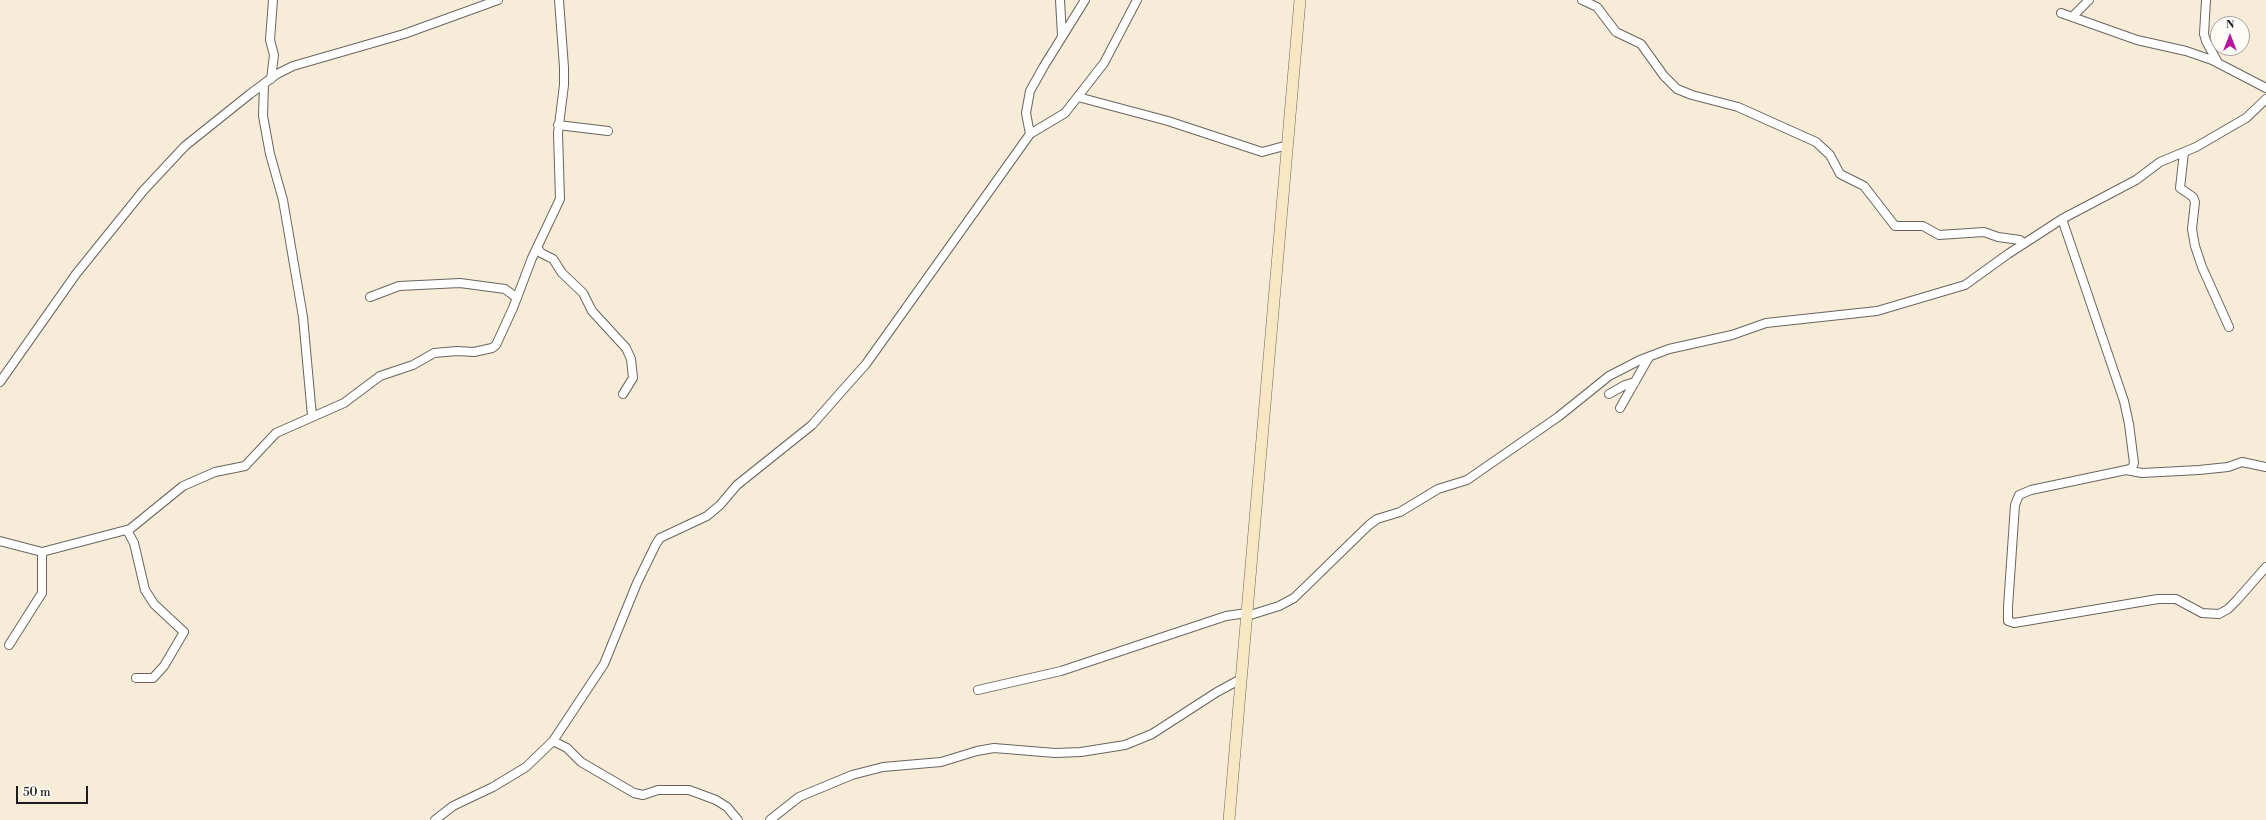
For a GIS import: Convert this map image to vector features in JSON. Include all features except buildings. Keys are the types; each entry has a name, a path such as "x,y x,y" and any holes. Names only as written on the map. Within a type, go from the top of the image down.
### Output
{"street":[{"path":"273,0 270,40 274,55 267,81 263,116 270,154 283,200 302,310 312,416"},
{"path":"1,380 76,274 147,186 185,146 267,81 293,66 404,34 498,0"},
{"path":"0,541 42,552 127,530 137,524 183,486 215,472 245,466 276,433 344,403 380,376 413,365 434,353 457,351 474,352 492,348 500,336 537,247 560,199 558,126 564,73 559,0"},
{"path":"1060,0 1062,36"},
{"path":"1030,134 1026,113 1030,91 1085,0"},
{"path":"435,820 453,806 493,787 526,767 553,741 604,664 637,583 660,538 707,516 720,505 737,485 817,419 866,364 1030,134 1060,117 1078,97 1116,43 1137,0"},
{"path":"1229,820 1300,0"},
{"path":"1582,0 1596,7 1616,32 1641,44 1664,76 1677,89 1692,95 1738,107 1816,142 1830,155 1840,174 1864,186 1895,226 1923,226 1939,235 1984,232 1998,237 2020,240 2023,244"},
{"path":"2072,17 2090,0"},
{"path":"2206,0 2204,34 2206,42 2218,63"},
{"path":"2061,13 2137,40 2186,51 2218,63 2266,88"},
{"path":"1078,97 1168,121 1262,152 1288,145"},
{"path":"978,690 1061,671 1226,616 1247,615 1279,606 1294,598 1369,524 1378,519 1400,512 1438,489 1467,480 1558,416 1609,376 1669,349 1732,335 1766,323 1877,311 1965,285 2023,244 2062,219 2126,185 2160,162 2184,152 2246,118 2266,99"},
{"path":"558,126 608,130"},
{"path":"2184,152 2180,188 2193,197 2195,202 2192,229 2195,246 2202,267 2229,327"},
{"path":"2062,219 2124,401 2130,424 2134,463 2132,468 2126,470 2031,490 2019,495 2015,505 2008,621 2014,622 2158,598 2176,600 2202,613 2219,614 2228,609 2266,567"},
{"path":"537,247 541,253 553,259 562,273 583,293 592,311 626,348 631,359 633,378 623,394"},
{"path":"370,297 392,287 408,284 460,282 505,289 522,284"},
{"path":"505,289 517,298"},
{"path":"1620,408 1649,357"},
{"path":"1609,394 1625,385 1635,382"},
{"path":"2126,470 2142,473 2192,470 2228,467 2242,462 2266,467"},
{"path":"127,530 134,543 145,590 154,604 184,632 164,666 153,678 136,678"},
{"path":"8,645 42,593 42,552"},
{"path":"770,820 799,797 852,775 883,767 940,762 977,751 994,748 1055,753 1081,752 1125,745 1152,734 1217,692 1241,679"},
{"path":"553,741 567,748 581,762 634,793 643,795 658,790 689,790 716,800 727,807 738,820"}]}
